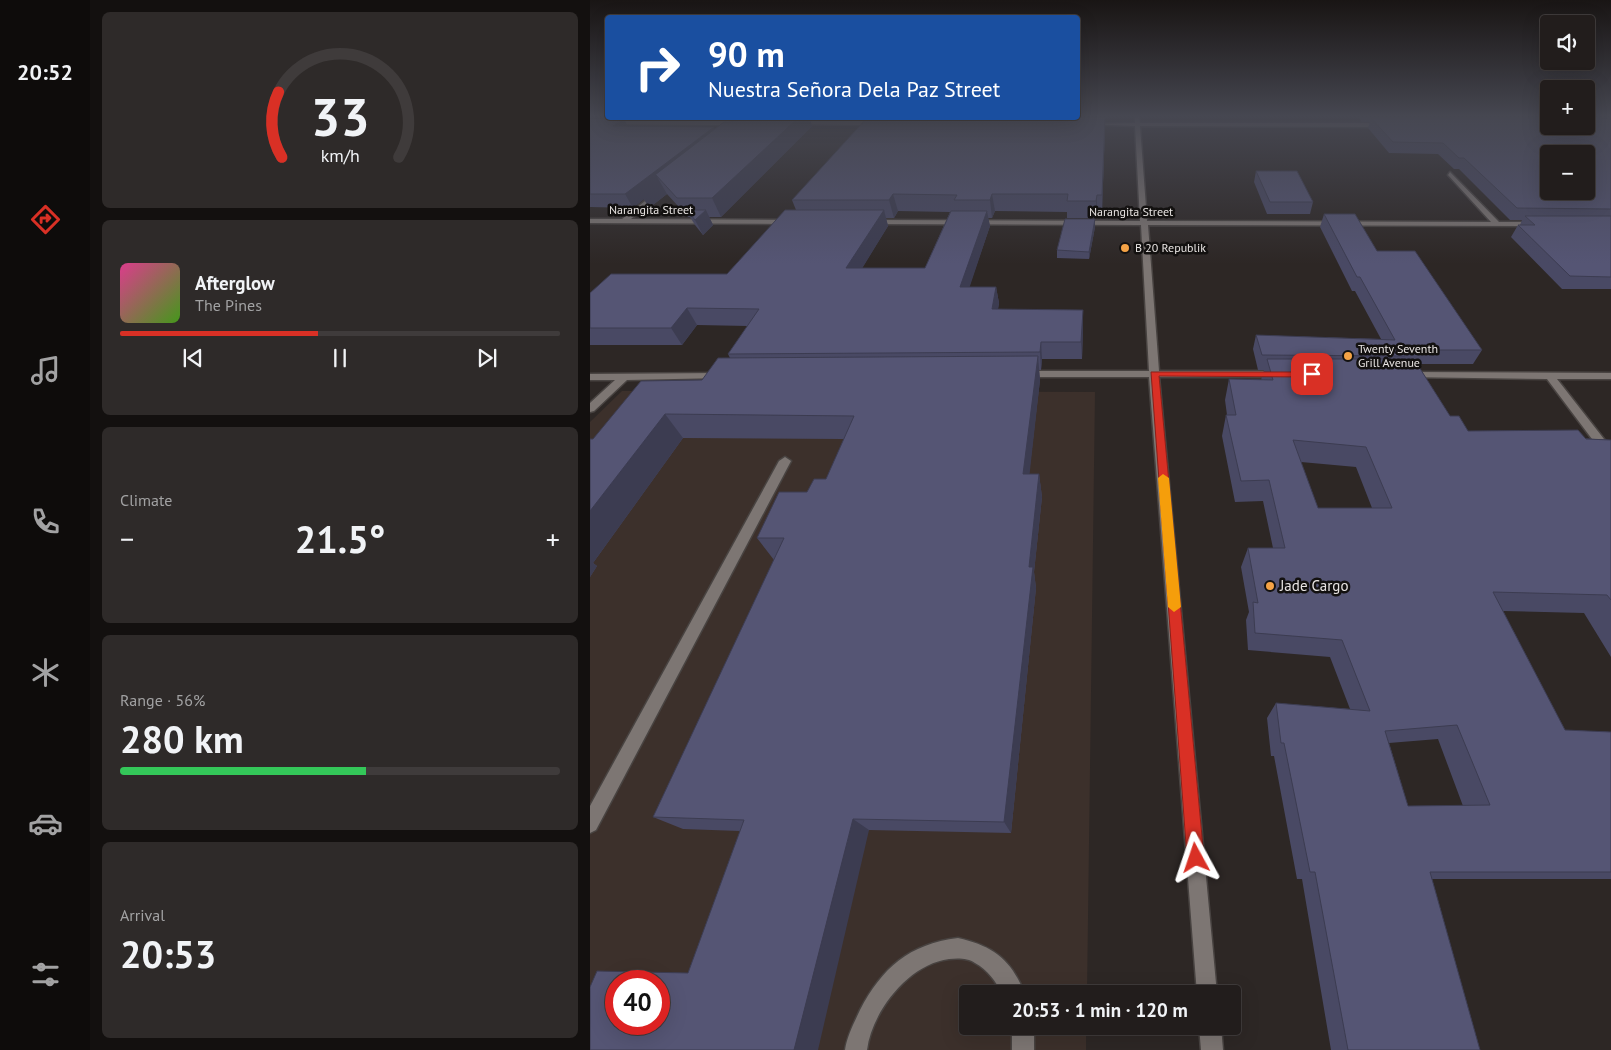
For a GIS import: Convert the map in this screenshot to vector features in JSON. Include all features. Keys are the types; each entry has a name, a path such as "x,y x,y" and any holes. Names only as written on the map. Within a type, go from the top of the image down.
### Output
{"street":[{"path":"1141,166 1154,374 1207,985"},
{"path":"1450,174 1497,224"},
{"path":"624,221 662,190"},
{"name":"Narangita Street","path":"590,221 800,222"},
{"name":"Narangita Street","path":"860,222 1544,224"},
{"path":"1014,374 1292,374"},
{"path":"1401,375 1611,376"},
{"path":"1548,375 1611,456"},
{"path":"590,376 734,376"},
{"path":"590,408 624,377"},
{"path":"590,824 785,461"},
{"path":"856,1050 873,1002 899,970 915,958 931,951 955,946 984,954 1008,978 1011,985"},
{"path":"1023,1035 1023,1050"},
{"path":"1211,1035 1212,1050"}],"shaded area":[{"path":"622,391 1095,392 1087,985 959,985 959,1035 1086,1035 1086,1050 590,1050 590,422"}],"building":[{"path":"590,166 662,166 625,194 590,194"},
{"path":"667,166 746,166 712,198 677,198 656,175 638,188"},
{"path":"823,166 1103,166 1102,195 1097,195 1096,201 1067,201 1068,194 992,194 990,200 954,200 957,195 893,194 889,200 792,200"},
{"path":"1472,166 1540,166 1540,200 1595,200 1595,166 1611,166 1611,209 1517,208"},
{"path":"1256,171 1297,171 1313,202 1270,202"},
{"path":"687,210 706,210 695,220"},
{"path":"785,210 884,210 846,268 925,268 951,211 987,211 960,287 996,287 992,309 1083,310 1081,342 1041,342 1040,352 728,354 759,309 687,308 671,328 590,328 590,293 611,274 727,274"},
{"path":"1324,214 1355,214 1377,251 1415,251 1482,350 1401,350 1405,356 1262,355 1256,335 1395,340 1360,277 1357,277"},
{"path":"1525,216 1611,216 1611,277 1570,276 1518,225 1535,225"},
{"path":"1065,219 1095,219 1089,252 1057,250"},
{"path":"1038,356 1023,474 1039,474 1029,567 1033,567 1004,822 853,819 794,1050 590,1050 590,987 597,971 605,971 605,1035 670,1035 670,973 688,973 744,820 653,817 784,538 757,538 779,492 807,492 814,479 826,479 854,416 665,414 590,511 590,439 593,439 641,381 702,380 718,358"},
{"path":"1267,359 1414,359 1450,416 1459,416 1468,431 1578,430 1586,439 1611,440 1611,600 1607,595 1493,592 1565,730 1611,732 1611,872 1430,872 1480,1050 1348,1050 1315,872 1310,872 1284,743 1281,743 1276,703 1370,711 1342,640 1255,633 1253,602 1258,603 1248,548 1285,548 1269,480 1241,481 1226,415 1236,415 1229,379 1273,380","holes":["1293,440 1366,447 1392,508 1318,508","1457,725 1490,805 1408,806 1385,731"]}],"slow traffic":[{"path":"1163,478 1174,607"}],"place":[{"name":"B 20 Republik","path":"1125,248"},
{"name":"Twenty Seventh Grill Avenue","path":"1348,356"},
{"name":"Jade Cargo","path":"1270,586"}],"route":[{"path":"1196,858 1154,374 1312,374"}]}
